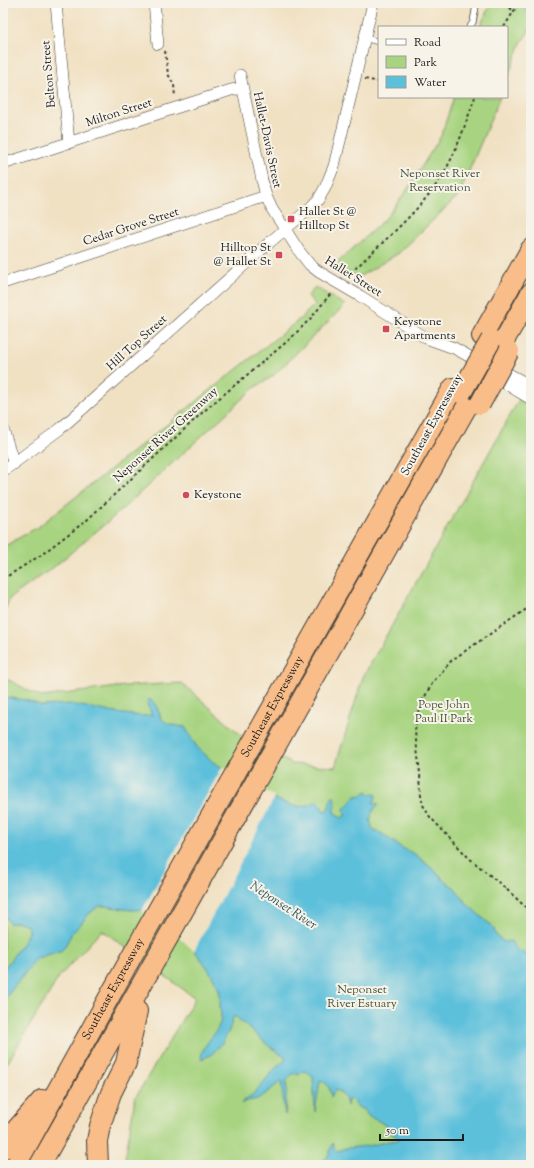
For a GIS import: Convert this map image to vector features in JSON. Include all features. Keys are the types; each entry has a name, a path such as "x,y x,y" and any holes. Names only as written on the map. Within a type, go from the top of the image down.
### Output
{"highway":[{"name":"Southeast Expressway","path":"16,1165 70,1066 146,963 496,343 531,250"},
{"path":"496,343 531,270"},
{"path":"496,343 531,293"},
{"name":"Southeast Expressway","path":"51,1165 137,1011 146,963 266,750 496,343 531,313"},
{"path":"27,1165 146,963"},
{"path":"40,1165 146,963"},
{"path":"98,1165 97,1142 100,1126 111,1093 126,1064 137,1011"},
{"path":"3,1149 15,1131 70,1066"}],"street":[{"name":"Belton Street","path":"56,3 69,143"},
{"path":"154,3 158,44"},
{"path":"285,230 313,205 322,194 328,182 334,166 373,3"},
{"name":"Hallet-Davis Street","path":"240,75 266,196 285,230"},
{"name":"Milton Street","path":"3,164 243,88"},
{"name":"Cedar Grove Street","path":"3,283 266,196"},
{"name":"Hallet Street","path":"285,230 302,256 310,265 323,275 360,296 426,338 454,348 492,369 510,374 531,386"},
{"name":"Hill Top Street","path":"3,471 60,429 285,230"},
{"name":"Hallet Street","path":"492,369 503,382 531,399"},
{"path":"3,429 14,464"}],"lane":[{"path":"465,3 476,6 473,22 471,26"},
{"path":"365,38 378,42"}],"path":[{"path":"506,3 513,11"},
{"path":"505,26 518,4"},
{"path":"158,44 164,44 168,74 174,85 177,108"},
{"path":"349,275 415,209 444,173 455,151 475,98"},
{"name":"Neponset River Greenway","path":"3,580 41,555 87,520 204,412 295,334 311,318 330,294"},
{"path":"531,606 452,660 433,682 423,700 417,716 415,732 421,795 423,805 430,817 469,858 531,912"}],"green space":[{"path":"494,3 531,3 531,28 521,43 508,76 508,26 480,26 487,11"},
{"name":"Neponset River Reservation","path":"454,98 500,98 459,195 399,253 357,278 335,265 386,218 405,193 441,136"},
{"path":"315,287 345,305 273,376 254,388 118,513 54,567 10,598 3,615 3,547 38,527 300,319 315,304 308,296"},
{"name":"Neponset River Estuary","path":"531,378 531,1165 124,1165 135,1098 195,998 102,930 59,977 3,1070 3,677 41,697 125,686 182,683 241,735 292,764 335,767 363,677"}],"water":[{"name":"Neponset River Estuary","path":"3,697 26,700 42,706 71,704 116,713 142,716 152,715 147,704 148,700 151,700 165,722 172,725 185,727 197,747 213,762 277,800 294,806 309,805 317,801 323,810 326,811 334,795 334,804 336,806 334,808 334,812 342,818 345,816 344,809 356,796 362,795 366,791 370,794 375,794 376,796 374,803 379,804 372,813 371,817 371,824 374,831 381,833 402,848 415,854 441,876 442,879 455,888 468,905 493,927 496,935 504,942 511,941 515,948 531,957 531,1165 314,1165 327,1158 333,1143 335,1150 337,1151 346,1148 368,1146 399,1140 399,1138 392,1134 388,1127 369,1117 364,1110 358,1107 351,1099 348,1100 347,1106 345,1098 340,1092 335,1090 331,1097 328,1087 320,1080 315,1112 313,1077 306,1071 298,1075 296,1073 293,1074 287,1080 285,1115 281,1081 257,1099 241,1104 257,1090 281,1063 286,1060 285,1057 270,1047 236,1017 233,1017 228,1032 220,1045 213,1053 202,1060 201,1059 204,1048 220,1022 219,990 208,969 189,944 167,923 156,915 144,910 99,906 89,914 72,933 64,948 60,951 37,958 3,1001 3,970 24,941 29,930 24,923 21,922 10,924 3,913"}],"pier":[{"path":"223,766 275,797 194,951 159,918 141,912"}],"waterway":[{"path":"522,3 531,14"}],"place":[{"name":"Hallet St @ Hilltop St","path":"291,219"},
{"name":"Hilltop St @ Hallet St","path":"279,255"},
{"name":"Keystone Apartments","path":"386,329"},
{"name":"Keystone","path":"186,495"}],"park label":[{"name":"Pope John Paul II Park","path":"444,712"}],"water label":[{"name":"Neponset River","path":"283,906"}]}
